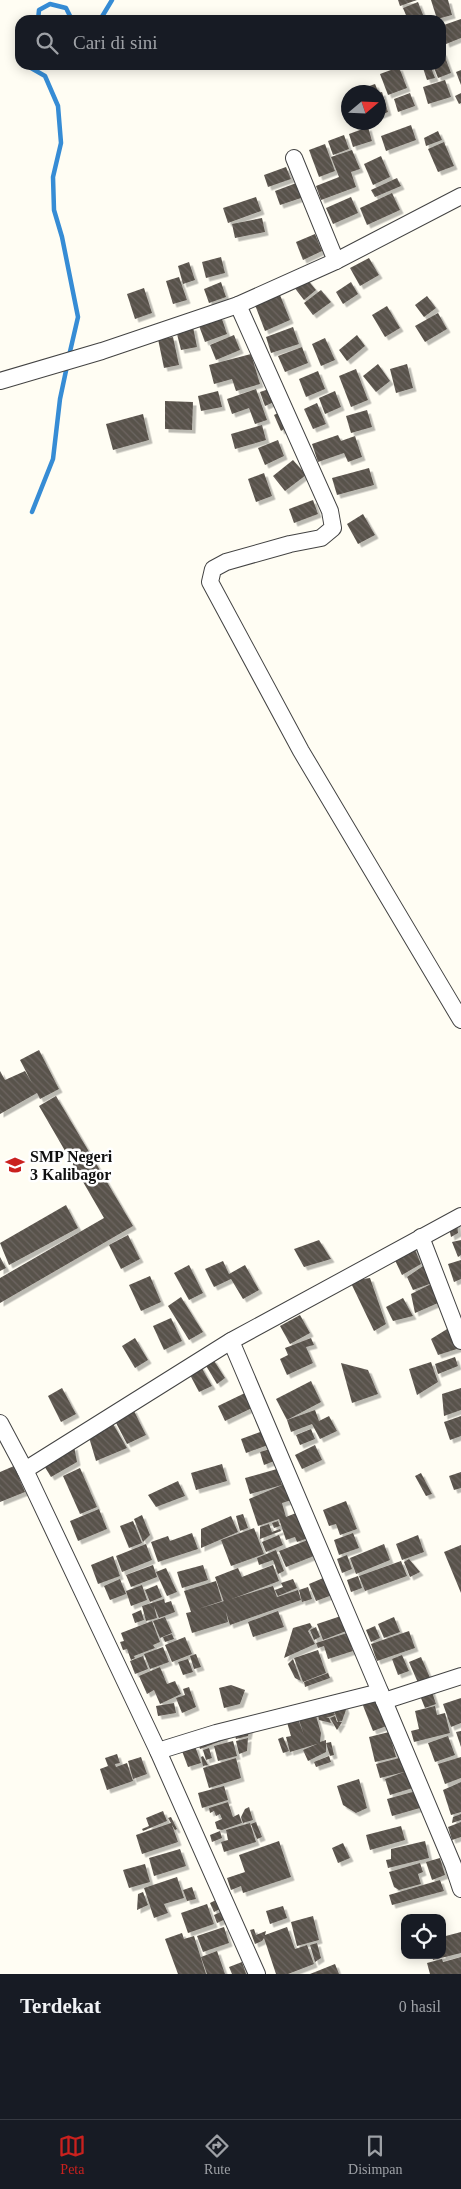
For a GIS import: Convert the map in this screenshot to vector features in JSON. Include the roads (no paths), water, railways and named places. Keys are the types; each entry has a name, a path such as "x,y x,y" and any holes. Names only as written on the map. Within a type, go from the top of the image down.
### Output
{"street":[{"path":"294,158 336,261"},
{"path":"0,381 102,351 238,305 336,261 461,196"},
{"path":"238,305 330,511 333,528 330,533 321,538 290,544 226,562 213,569 210,582 301,751 461,1020"},
{"path":"25,1470 231,1341 461,1216"},
{"path":"421,1237 461,1341"},
{"path":"231,1341 382,1696 461,1889"},
{"path":"0,1423 25,1470 158,1752 210,1864 256,1974"},
{"path":"158,1752 225,1730 382,1696 461,1676"}],"waterway":[{"path":"103,15 112,0"},
{"path":"38,15 39,10 50,4 66,8 70,15"},
{"path":"34,70 45,76 58,106 61,143 53,177 54,210 62,237 78,317 69,356"},
{"path":"32,512 53,459 60,399 67,366"}],"place":[{"name":"SMP Negeri 3 Kalibagor","path":"15,1165"}]}
